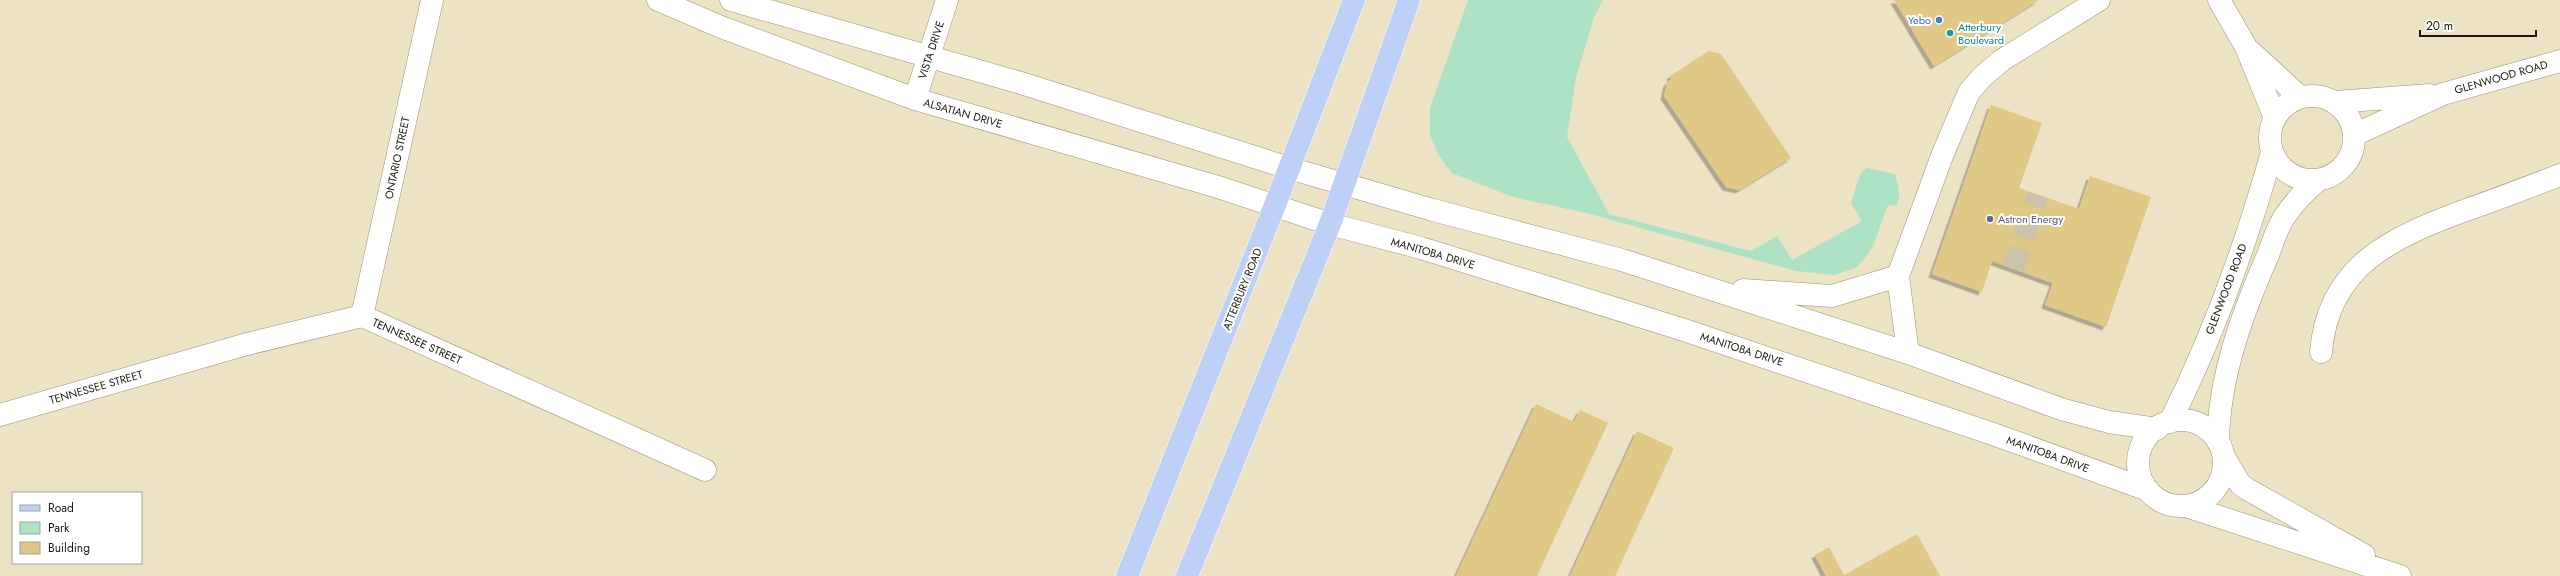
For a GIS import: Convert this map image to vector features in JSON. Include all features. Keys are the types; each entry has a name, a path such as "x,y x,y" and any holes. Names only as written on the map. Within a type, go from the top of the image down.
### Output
{"main road":[{"name":"ATTERBURY ROAD","path":"1127,576 1275,205 1354,0"},
{"path":"1187,576 1330,224 1409,0"}],"street":[{"name":"ONTARIO STREET","path":"362,316 432,0"},
{"name":"ALSATIAN DRIVE","path":"658,0 721,27 915,99 1275,205 1330,224"},
{"path":"731,0 930,56 1288,168 1433,210 1622,260 1710,287 1908,352 2062,410 2109,422 2163,426 2184,421 2198,424 2209,431 2237,479 2248,489 2401,576"},
{"name":"VISTA DRIVE","path":"915,99 948,0"},
{"path":"1908,352 1898,276 1942,156 1968,92 1982,77 2002,60 2099,0"},
{"path":"2218,0 2246,47 2275,118"},
{"path":"2246,47 2300,97"},
{"name":"GLENWOOD ROAD","path":"2354,135 2443,94 2560,61"},
{"name":"GLENWOOD ROAD","path":"2335,102 2443,94"},
{"path":"2318,95 2335,102 2346,113 2354,135 2353,149 2343,168 2331,176 2318,180 2297,178 2287,172 2278,163 2272,152 2270,130 2275,118 2288,102 2300,97 2318,95"},
{"name":"GLENWOOD ROAD","path":"2163,426 2188,386 2223,302 2259,198 2272,152"},
{"path":"2320,352 2322,331 2329,311 2342,287 2357,268 2376,251 2418,228 2560,175"},
{"path":"2186,506 2200,502 2216,488 2224,469 2220,449 2219,409 2224,380 2258,277 2284,217 2298,198 2318,180"},
{"name":"MANITOBA DRIVE","path":"1330,224 1421,248 1681,329 1993,434 2148,490"},
{"path":"1710,287 1832,296 1898,276"},
{"name":"TENNESSEE STREET","path":"0,414 247,344 362,316 705,470"},
{"path":"2163,426 2146,439 2140,453 2141,477 2148,490 2165,503 2186,506 2401,576"}],"green space":[{"path":"1468,0 1603,0 1594,17 1576,78 1567,137 1609,214 1751,251 1777,236 1792,260 1862,221 1851,203 1860,174 1867,168 1895,174 1899,190 1898,202 1896,206 1888,205 1873,246 1864,259 1856,268 1834,275 1796,271 1586,213 1513,197 1452,173 1439,156 1430,135 1430,108"}],"building":[{"name":"Atterbury Boulevard","path":"1894,0 2039,0 1934,66"},
{"path":"1709,51 1721,54 1791,158 1739,190 1726,187 1664,96 1667,83 1671,79 1670,76"},
{"path":"1991,105 2042,123 2019,188 2079,209 2090,176 2151,197 2106,327 2045,305 2053,283 1992,261 1982,292 1932,274"},
{"path":"1536,404 1574,422 1580,410 1608,423 1537,576 1456,576"},
{"path":"1637,431 1674,448 1615,576 1570,576"},
{"path":"1917,534 1940,576 1826,576 1815,555 1829,547 1844,575"}],"tunnel":[{"path":"2013,269 2038,195"}],"place":[{"name":"Yebo","path":"1939,20"},
{"name":"Atterbury Boulevard","path":"1950,33"},
{"name":"Astron Energy","path":"1990,219"}]}
